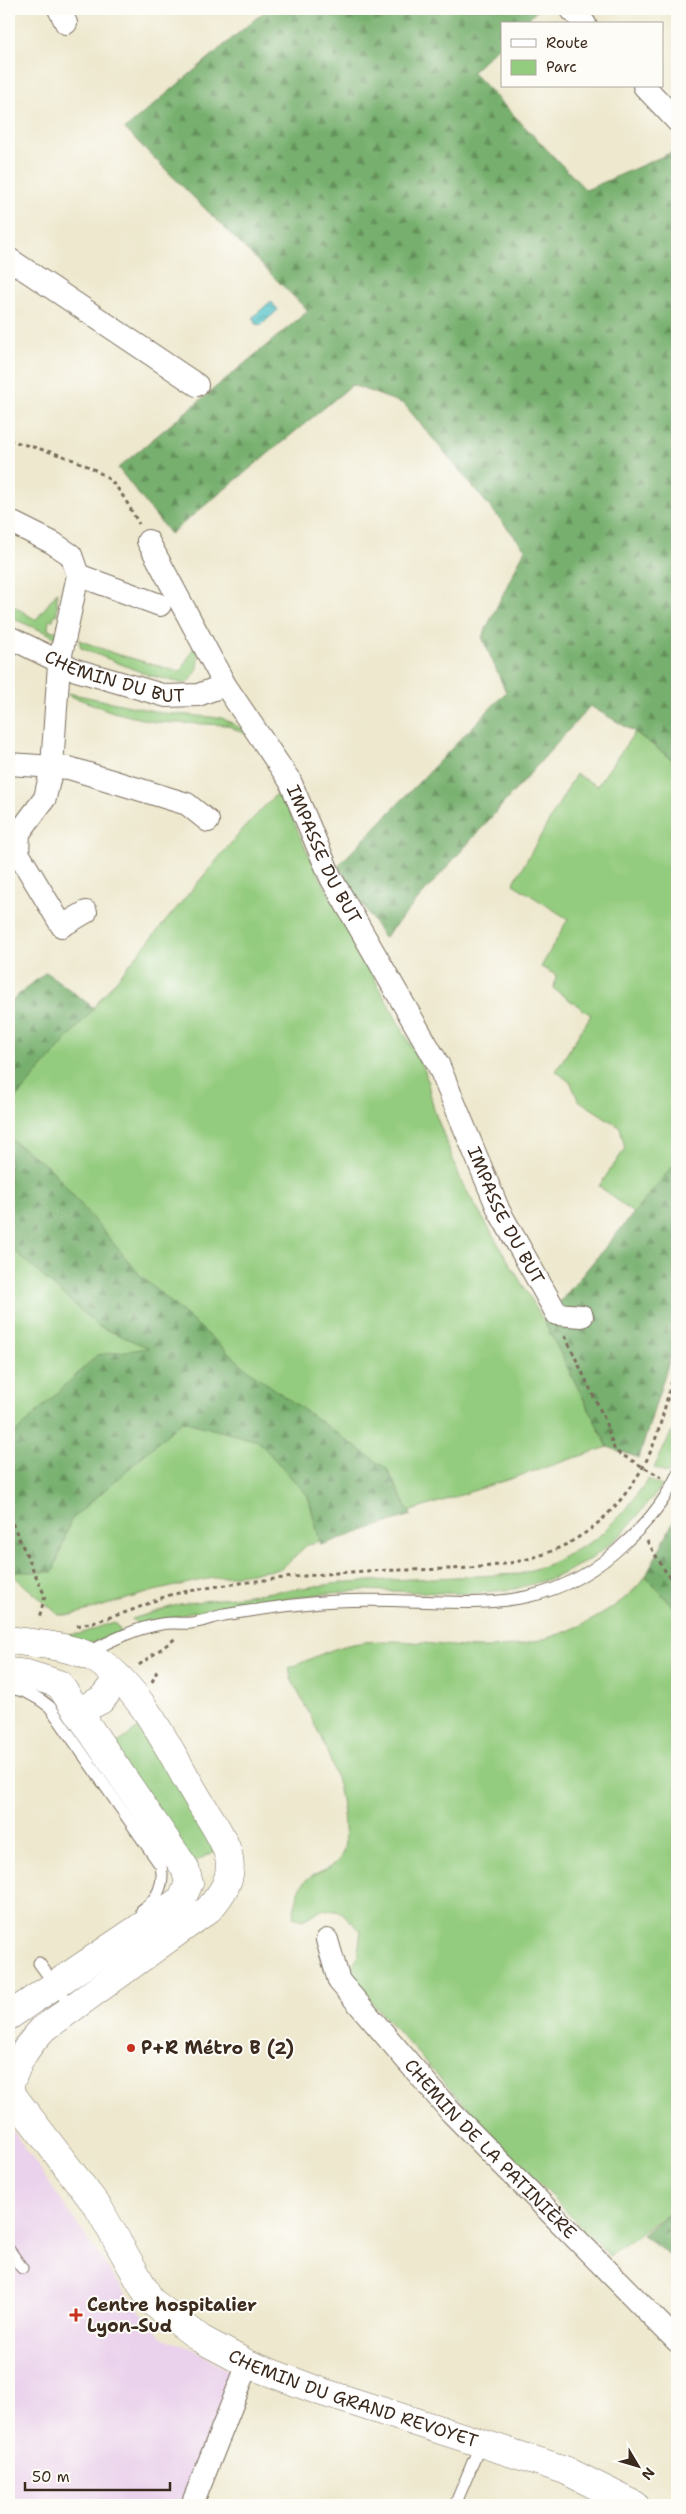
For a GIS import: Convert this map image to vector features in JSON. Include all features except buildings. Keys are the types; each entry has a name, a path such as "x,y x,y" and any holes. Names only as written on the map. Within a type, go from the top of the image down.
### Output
{"street":[{"path":"571,9 583,22"},
{"path":"646,88 677,121"},
{"path":"9,259 197,385"},
{"path":"9,521 53,543 71,555 78,575 59,664 52,767 45,798 19,833 18,853 62,926 86,912"},
{"name":"IMPASSE DU BUT","path":"148,541 225,685 290,781 331,878 438,1064 499,1211 557,1314"},
{"path":"78,575 160,605"},
{"name":"CHEMIN DU BUT","path":"9,636 59,664 166,696 198,695 225,685"},
{"path":"9,764 69,768 187,804 208,821"},
{"path":"557,1314 582,1316"},
{"path":"9,1640 86,1653 110,1669 119,1678 144,1709 211,1821 229,1857 230,1875 224,1892 209,1909 42,2030 25,2049 14,2069 9,2090"},
{"path":"55,1696 74,1662 86,1653"},
{"path":"9,1672 27,1674 55,1696 68,1714 97,1742 184,1868 188,1884 182,1900 53,1976 9,2016"},
{"path":"68,1714 101,1700 119,1678"},
{"name":"CHEMIN DE LA PATINIÈRE","path":"327,1940 339,1981 451,2112 677,2341"},
{"name":"CHEMIN DU GRAND REVOYET","path":"9,2090 98,2207 151,2300 201,2339 248,2364 319,2391 565,2470 635,2505"},
{"path":"192,2505 248,2364"}],"lane":[{"path":"86,1653 110,1641 160,1624 191,1623 223,1615 338,1601 473,1604 526,1598 570,1583 611,1557 657,1510 677,1475"},
{"path":"9,1688 55,1696"},
{"path":"68,1714 160,1866 163,1876 160,1889 152,1903 136,1914"},
{"path":"39,1963 53,1976 72,2008"},
{"path":"9,2003 53,1976"},
{"path":"9,2250 22,2268"},
{"path":"455,2505 481,2443"}],"path":[{"path":"9,440 65,457 106,478 124,498 148,541"},
{"path":"557,1314 604,1418 615,1451 643,1467"},
{"path":"122,1613 173,1595 222,1586 337,1573 494,1567 524,1561 558,1548 595,1524 625,1493 643,1467 654,1444 677,1363"},
{"path":"9,1516 45,1596 39,1618"},
{"path":"639,1530 667,1574 677,1583"},
{"path":"119,1678 175,1639 191,1623"}],"shaded area":[{"name":"Centre hospitalier Lyon-Sud","path":"9,2125 125,2293 162,2337 195,2350 233,2374 182,2505 9,2505"}],"green space":[{"path":"267,9 539,9 525,22 501,22 501,44 472,72 586,190 677,150 677,763 635,732 590,706 384,938 338,866 506,692 482,637 525,549 404,404 352,385 170,534 118,468 308,311 125,129"},
{"path":"57,592 57,615 54,615 53,620 49,620 48,630 59,632 57,638 9,616 9,603 36,620"},
{"path":"79,640 113,653 180,672 196,644 198,656 197,671 185,684 148,675 81,648"},
{"path":"68,693 164,713 222,718 248,732 245,734 227,725 154,722 113,712 68,695"},
{"path":"635,732 677,763 677,1161 634,1214 599,1186 625,1149 620,1127 578,1100 571,1083 556,1071 591,1015 554,989 556,975 541,967 568,919 513,884 576,774 597,786"},
{"path":"280,790 305,847 340,916 425,1071 434,1110 462,1183 544,1321 608,1447 307,1545 281,1569 207,1579 154,1591 72,1615 59,1615 9,1572 9,1100 71,1034 242,830"},
{"path":"46,972 94,1008 9,1106 9,998 11,1001"},
{"path":"9,1138 51,1169 141,1276 252,1373 387,1469 411,1515 321,1545 308,1496 258,1441 182,1421 71,1520 53,1572 9,1572 9,1439 97,1355 149,1348 98,1326 9,1246"},
{"path":"677,1161 677,1343 669,1361 639,1458 608,1447 544,1321"},
{"path":"671,1433 677,1433 677,1452 668,1474 654,1468"},
{"path":"648,1479 662,1486 622,1534 591,1559 556,1577 515,1589 469,1594 366,1590 320,1594 190,1613 140,1627 132,1619 180,1604 348,1582 520,1574 552,1563 596,1539 628,1507"},
{"path":"677,1514 677,1611 646,1576"},
{"path":"646,1576 677,1611 677,2207 609,2256 476,2118 347,1975 357,1958 361,1931 341,1912 322,1909 303,1920 293,1917 302,1885 313,1875 337,1862 343,1851 345,1840 339,1788 334,1770 311,1717 292,1681 289,1668 337,1648 368,1642 399,1641 477,1648 523,1644 547,1638 593,1620 613,1607"},
{"path":"114,1622 122,1633 85,1645 67,1635 79,1634"},
{"path":"145,1723 215,1851 193,1863 111,1748"},
{"path":"677,2207 677,2261 642,2235"}],"water":[{"path":"271,301 278,310 261,325 255,324 253,317"}],"place":[{"name":"P+R Métro B (2)","path":"131,2048"},
{"name":"Centre hospitalier Lyon-Sud","path":"76,2315"}]}
